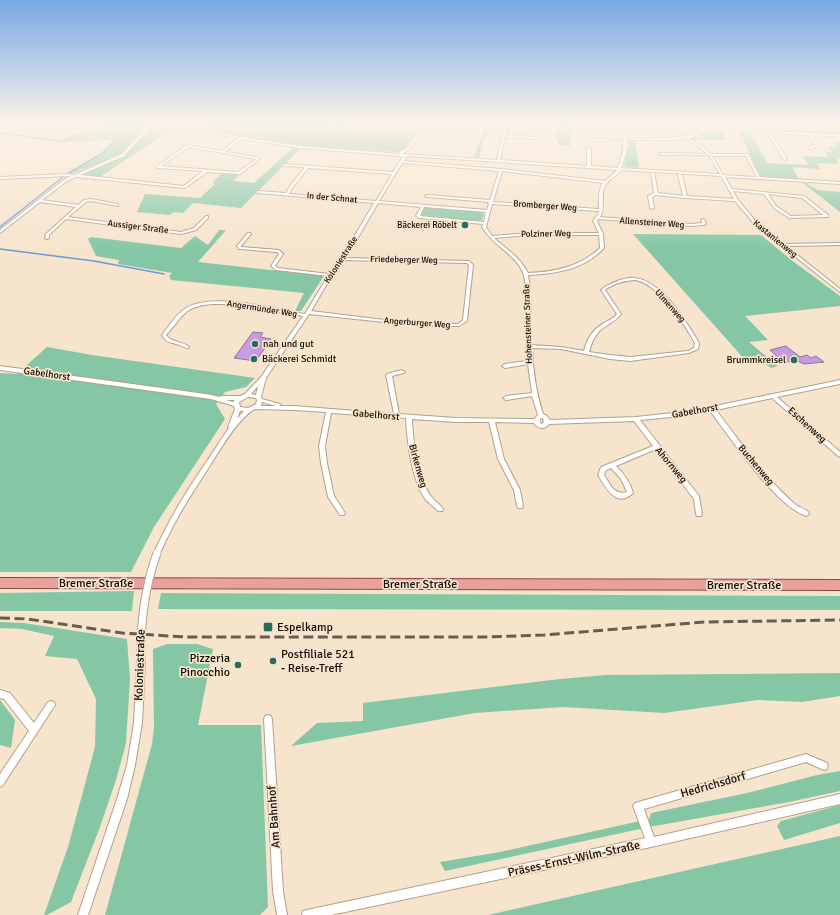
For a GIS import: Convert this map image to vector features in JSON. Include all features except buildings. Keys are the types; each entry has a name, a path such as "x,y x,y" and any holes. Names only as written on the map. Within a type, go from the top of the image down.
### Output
{"main road":[{"name":"Bremer Straße","path":"0,583 840,585"}],"street":[{"path":"0,232 72,176 97,166"},
{"path":"160,166 158,167 240,173 249,166"},
{"path":"292,166 395,173"},
{"name":"Koloniestraße","path":"247,396 263,378 306,314 329,275 350,248 398,166"},
{"path":"471,166 605,182"},
{"path":"584,166 840,183"},
{"path":"527,274 564,269 588,260 602,248 601,234 596,224 597,218 601,213 602,191 605,182 619,171 620,166"},
{"name":"Kastanienweg","path":"716,166 736,200 757,224 840,291"},
{"path":"753,166 759,178"},
{"path":"287,194 295,181 307,167"},
{"path":"423,206 418,216 419,217 484,223 500,171 502,170"},
{"path":"0,178 65,175 185,187 206,171"},
{"path":"652,173 656,194"},
{"path":"680,175 685,197"},
{"path":"730,190 765,193 803,198 827,216 790,217 775,206 765,193"},
{"name":"In der Schnat","path":"258,192 487,211"},
{"path":"652,208 650,196 656,194 736,200"},
{"path":"427,196 490,202"},
{"name":"Aussiger Straße","path":"47,238 47,235 85,201 91,200 117,205"},
{"name":"Aussiger Straße","path":"39,201 79,206"},
{"name":"Bromberger Weg","path":"490,202 601,210"},
{"name":"Aussiger Straße","path":"65,218 181,233 195,229 207,217"},
{"name":"Allensteiner Weg","path":"597,218 691,225 704,224 703,220"},
{"name":"Hohensteiner Straße","path":"484,223 486,232 518,262 527,274 529,362 541,416"},
{"path":"249,234 239,246 240,248 278,251 281,254 273,266 277,269 329,275"},
{"name":"Polziner Weg","path":"491,237 530,234 601,234"},
{"path":"783,245 840,244"},
{"name":"Friedeberger Weg","path":"340,259 468,262"},
{"name":"Angerburger Weg","path":"306,314 393,322 459,325 465,321 471,265 468,262"},
{"name":"Ulmenweg","path":"528,346 561,348 610,357 649,358 689,352 696,349 697,343 678,313 653,287 641,280 630,279 606,287 603,290 620,314 617,318 598,328 591,336 586,352"},
{"name":"Angermünder Weg","path":"186,347 183,343 169,342 165,339 164,335 186,310 199,304 225,303 306,314"},
{"path":"505,366 529,362"},
{"name":"Gabelhorst","path":"0,368 212,397 241,398"},
{"path":"397,416 389,375 402,372"},
{"name":"Koloniestraße","path":"256,408 263,378"},
{"name":"Gabelhorst","path":"212,397 249,410 256,408 287,407 409,417 492,421 536,421 543,425 549,422 636,419 712,409 840,382"},
{"path":"506,398 535,394"},
{"path":"241,398 247,396"},
{"name":"Gabelhorst","path":"247,396 287,407"},
{"name":"Eschenweg","path":"773,396 840,455"},
{"name":"Koloniestraße","path":"230,430 241,398"},
{"name":"Buchenweg","path":"712,409 738,445 789,504 799,511 806,513"},
{"name":"Koloniestraße","path":"83,915 122,800 131,765 138,723 141,662 140,638 144,591 156,553 168,526 230,430 249,410"},
{"path":"330,411 322,446 324,463 331,497 342,512"},
{"path":"536,421 536,419 541,416 549,422"},
{"name":"Birkenweg","path":"409,417 409,431 416,464 428,497 440,509"},
{"name":"Ahornweg","path":"636,419 656,447 697,498 699,514"},
{"path":"492,421 502,459 517,490 520,506"},
{"path":"612,465 621,474 629,488 630,493 618,496 612,493 601,475 603,469 612,465 656,447"},
{"path":"0,694 7,696 34,730"},
{"path":"0,782 51,705"},
{"name":"Am Bahnhof","path":"268,719 278,892 282,915"},
{"name":"Hedrichsdorf","path":"651,842 638,806 806,758 824,766"},
{"name":"Präses-Ernst-Wilm-Straße","path":"307,915 651,842 840,799"}],"green space":[{"path":"79,166 93,166 71,174 65,174"},
{"path":"99,166 117,166 98,178 77,175"},
{"path":"273,166 283,166 241,208 193,203 183,213 174,212 169,215 137,212 145,194 200,198 215,184 212,183 222,173 239,175 233,181 254,183"},
{"path":"624,166 639,166 639,168"},
{"path":"755,166 818,166 820,169 792,167 799,179 760,176"},
{"path":"803,183 806,183 817,190 840,192 840,212"},
{"path":"424,208 477,211 484,214 482,220 477,221 422,215"},
{"path":"219,230 226,230 198,262 324,276 301,311 295,311 304,293 171,280 169,276 172,273 118,264 119,260 96,256 88,239 91,237 181,248 195,236 208,245"},
{"path":"633,234 761,235 790,259 840,296 840,306 745,316 768,340 749,342 778,366 771,368 759,359 746,361"},
{"path":"47,347 92,355 255,378 246,387 225,392 216,404 225,419 154,527 131,572 0,572 0,373 17,374"},
{"path":"134,591 132,611 0,611 0,593"},
{"path":"161,593 840,596 840,610 158,609"},
{"path":"0,622 24,623 127,639 130,679 126,743 116,780 100,827 71,902 47,915 44,915 68,847 95,747 96,699 77,659 45,656 54,636 22,629 0,628"},
{"path":"167,644 197,644 213,649 198,725 261,725 268,907 260,915 105,915 152,744 154,727 153,649"},
{"path":"840,673 840,696 802,702 758,700 664,713 563,707 475,713 291,746 317,723 363,721 363,703 560,679 606,675"},
{"path":"0,700 15,720 11,748 0,745"},
{"path":"840,771 840,791 789,802 649,827 445,871 440,862 500,852 649,819 651,813 747,793 817,775"},
{"path":"840,805 840,823 784,840 777,826 781,821"},
{"path":"840,836 840,915 488,915"}],"waterway":[{"path":"0,227 67,174 81,166"},
{"path":"0,249 94,261 164,274"}],"railway":[{"path":"0,618 28,619 122,633 186,637 488,637 544,635 704,622 840,620"}],"place":[{"name":"Bäckerei Röbelt","path":"465,225"},
{"name":"nah und gut","path":"255,344"},
{"name":"Bäckerei Schmidt","path":"254,359"},
{"name":"Brummkreisel","path":"794,360"},
{"name":"Espelkamp","path":"268,627"},
{"name":"Postfiliale 521 - Reise-Treff","path":"273,661"},
{"name":"Pizzeria Pinocchio","path":"238,665"}]}
